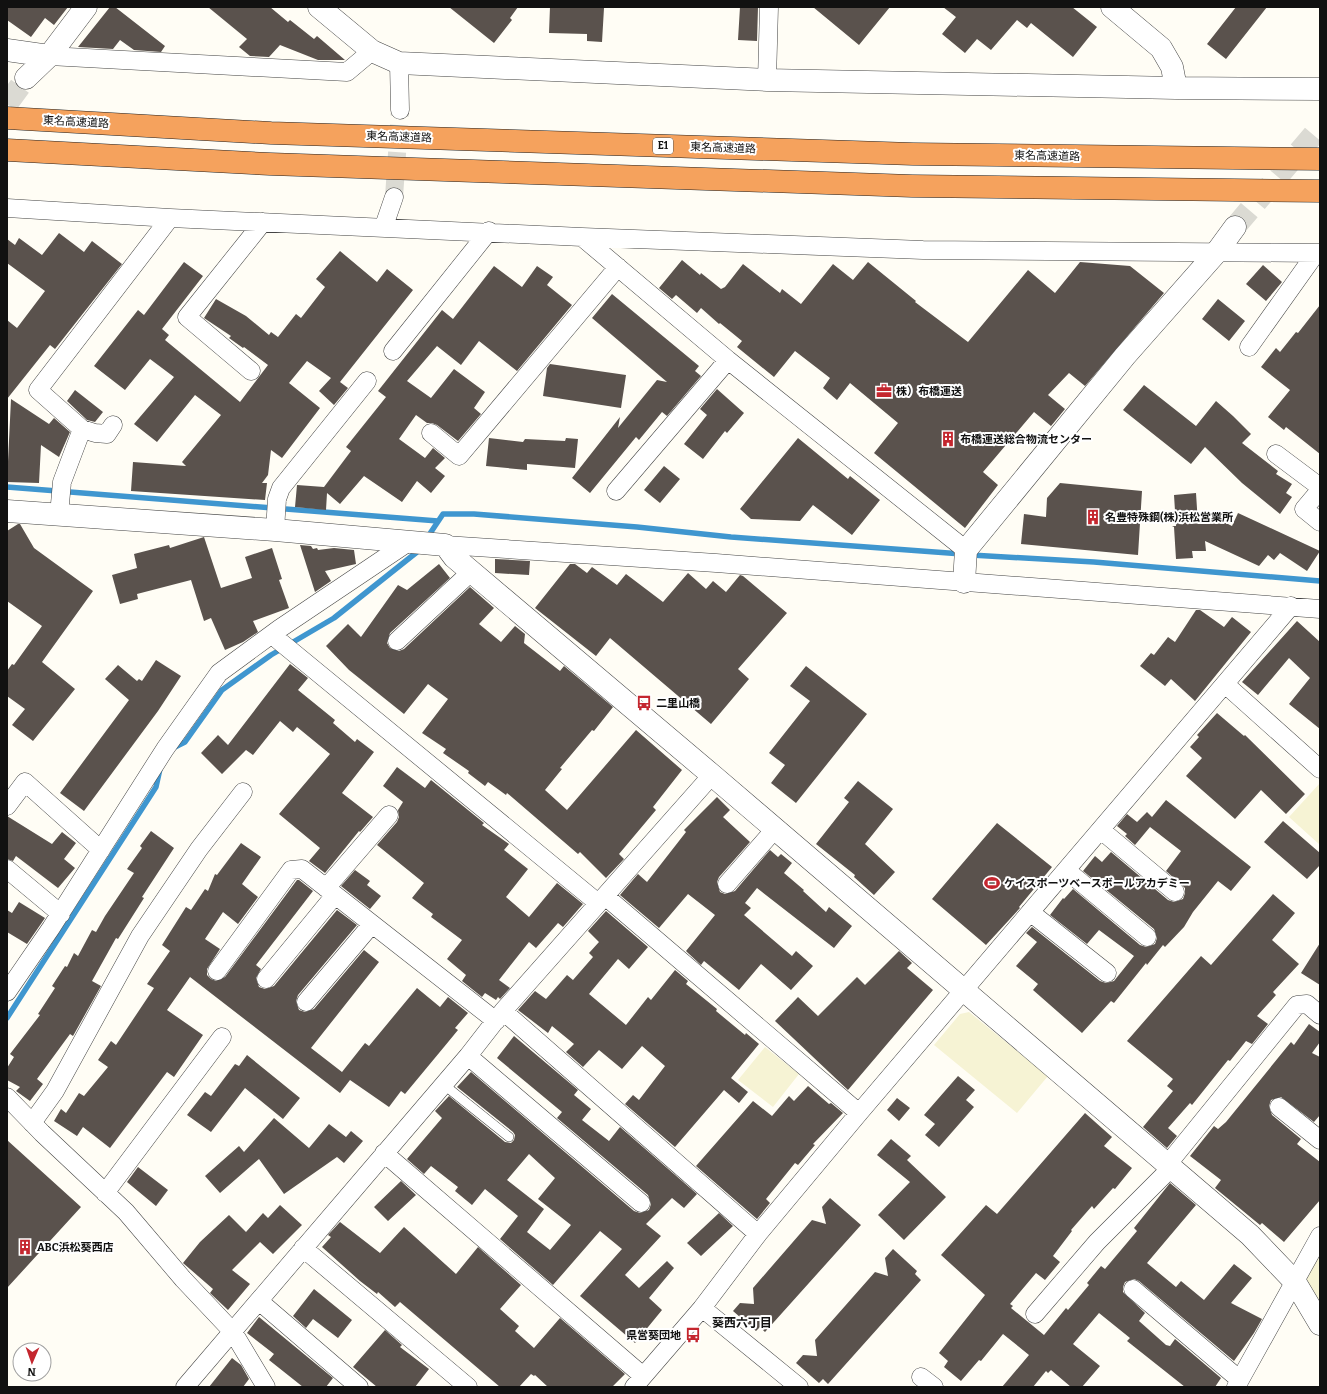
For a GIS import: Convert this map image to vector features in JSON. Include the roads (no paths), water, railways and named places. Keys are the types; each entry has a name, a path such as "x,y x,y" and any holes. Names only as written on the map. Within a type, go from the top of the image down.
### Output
{"highway":[{"name":"東名高速道路","path":"7,118 271,133 913,154 1320,159"},
{"path":"7,150 270,164 912,186 1320,191"}],"street":[{"path":"26,78 49,56 86,7"},
{"path":"319,7 372,51 399,63 767,80 1176,88 1320,89"},
{"path":"767,80 769,7"},
{"path":"1112,7 1161,48 1172,67 1176,88"},
{"path":"7,50 49,56 347,72 372,51"},
{"path":"399,63 400,110"},
{"path":"384,226 394,197"},
{"path":"7,208 170,218 384,226 582,237 923,250 1318,253"},
{"path":"113,426 108,434 95,433 82,429 38,390 170,218"},
{"path":"251,370 187,317 263,222"},
{"path":"964,582 966,550 1125,356 1216,253 1234,227"},
{"path":"392,351 489,231"},
{"path":"582,237 728,360 966,550"},
{"path":"1249,347 1318,253"},
{"path":"431,433 459,456 618,267"},
{"path":"616,491 728,360"},
{"path":"275,525 276,499 288,477 367,381"},
{"path":"60,510 62,482 82,429"},
{"path":"1276,454 1320,488 1304,509 1320,522"},
{"path":"7,511 60,510 275,525 445,545 700,562 1320,609"},
{"path":"7,992 61,914 165,749 219,673 410,541"},
{"path":"445,545 454,557 471,572 712,775 1250,1235 1295,1282 1320,1324"},
{"path":"397,641 471,572"},
{"path":"384,1153 638,1382 702,1308 758,1234 859,1113 1291,606"},
{"path":"272,635 602,900 859,1113"},
{"path":"1225,684 1320,769"},
{"path":"185,1387 468,1056 500,1016 712,775"},
{"path":"7,806 25,782 101,850"},
{"path":"32,1123 55,1091 140,936 199,849 243,792"},
{"path":"266,979 389,815"},
{"path":"727,884 775,829"},
{"path":"1101,830 1175,892"},
{"path":"7,869 61,914"},
{"path":"217,971 291,870 302,869 372,924 500,1016 758,1234"},
{"path":"1066,870 1147,937"},
{"path":"1030,912 1107,973"},
{"path":"306,1002 372,924"},
{"path":"1035,1314 1097,1242 1169,1166 1297,1005 1307,1004 1320,1015"},
{"path":"105,1192 222,1037"},
{"path":"468,1056 641,1203"},
{"path":"7,1098 126,1212 183,1279 233,1332 266,1387"},
{"path":"1279,1107 1320,1140"},
{"path":"1133,1290 1238,1384 1319,1240"},
{"path":"304,1248 468,1387"},
{"path":"259,1301 359,1387"},
{"path":"702,1308 799,1387"}],"lane":[{"path":"443,1084 509,1137"}],"waterway":[{"path":"7,487 438,521"},
{"path":"427,538 443,514 474,514 637,527 731,537 962,554"},
{"path":"173,748 185,742 222,690 271,655 334,618 417,552 420,548"},
{"path":"971,555 1094,562 1320,581"},
{"path":"7,1018 156,787 160,769"}],"tunnel":[{"path":"7,104 26,78"},
{"path":"394,197 400,110"},
{"path":"1235,227 1320,127"}],"place":[{"name":"株）布橋運送","path":"884,391"},
{"name":"布橋運送総合物流センター","path":"948,439"},
{"name":"名豊特殊鋼(株)浜松営業所","path":"1093,517"},
{"name":"二里山橋","path":"644,703"},
{"name":"ケイスポーツベースボールアカデミー","path":"992,883"},
{"name":"ABC浜松葵西店","path":"25,1247"},
{"name":"県営葵団地","path":"693,1335"}],"district":[{"name":"葵西六丁目","path":"742,1323"}]}
